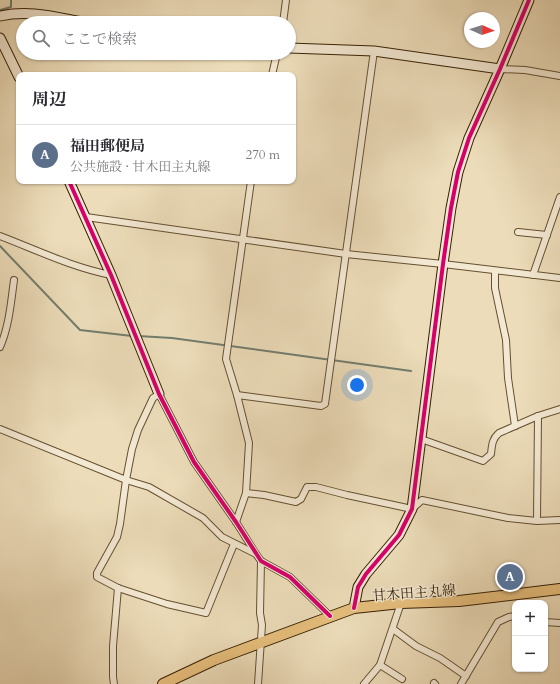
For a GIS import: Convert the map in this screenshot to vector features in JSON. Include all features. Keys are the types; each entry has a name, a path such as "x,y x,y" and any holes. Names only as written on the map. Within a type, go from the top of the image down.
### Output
{"main road":[{"name":"甘木田主丸線","path":"163,684 214,660 354,608 401,603 459,601 560,589"}],"street":[{"path":"284,16 286,0"},
{"path":"354,608 358,587 362,580 399,535 412,509 443,264 458,172 469,138 500,70 529,0"},
{"path":"0,16 27,13 46,16"},
{"path":"0,38 17,72"},
{"path":"296,48 374,51 500,70 525,70 560,76"},
{"path":"237,395 321,406 325,404 374,51"},
{"path":"273,72 275,60"},
{"path":"70,184 111,275 159,394 194,462 261,561 290,577 330,616"},
{"path":"236,522 246,493 249,443 226,359 251,184"},
{"path":"533,275 560,197"},
{"path":"86,217 346,254 560,278"},
{"path":"518,232 547,235"},
{"path":"0,236 66,263 111,275"},
{"path":"496,271 495,288 506,340 508,378 515,426"},
{"path":"0,348 9,313 14,280"},
{"path":"159,394 153,398 138,430 132,449 117,537 97,577 118,588 176,607 206,613 234,544"},
{"path":"420,439 483,461 491,454 492,442 494,437 499,433 538,416 560,409"},
{"path":"537,521 538,416"},
{"path":"0,429 126,480 148,487 203,518 222,537 256,554"},
{"path":"246,493 264,495 296,502 301,499 307,487 316,487 412,509"},
{"path":"412,509 422,500 508,518 537,521 560,520"},
{"path":"258,684 262,625 260,612 261,561"},
{"path":"114,684 113,646 118,588"},
{"path":"364,684 380,664 401,603"},
{"path":"461,684 498,622 512,616"},
{"path":"548,622 560,622"},
{"path":"393,629 416,646 440,658 466,676"},
{"path":"380,664 402,679"}],"waterway":[{"path":"0,10 11,7 11,0"},
{"path":"0,246 80,330 132,336"},
{"path":"138,336 172,338 411,371"}],"cycle path":[{"path":"354,608 358,587 366,574 399,535 412,509 443,264 458,172 469,138 529,0"},
{"path":"70,184 111,275 159,394 194,462 261,561 290,577 330,616"}],"place":[{"name":"福田郵便局","path":"510,577"}]}
